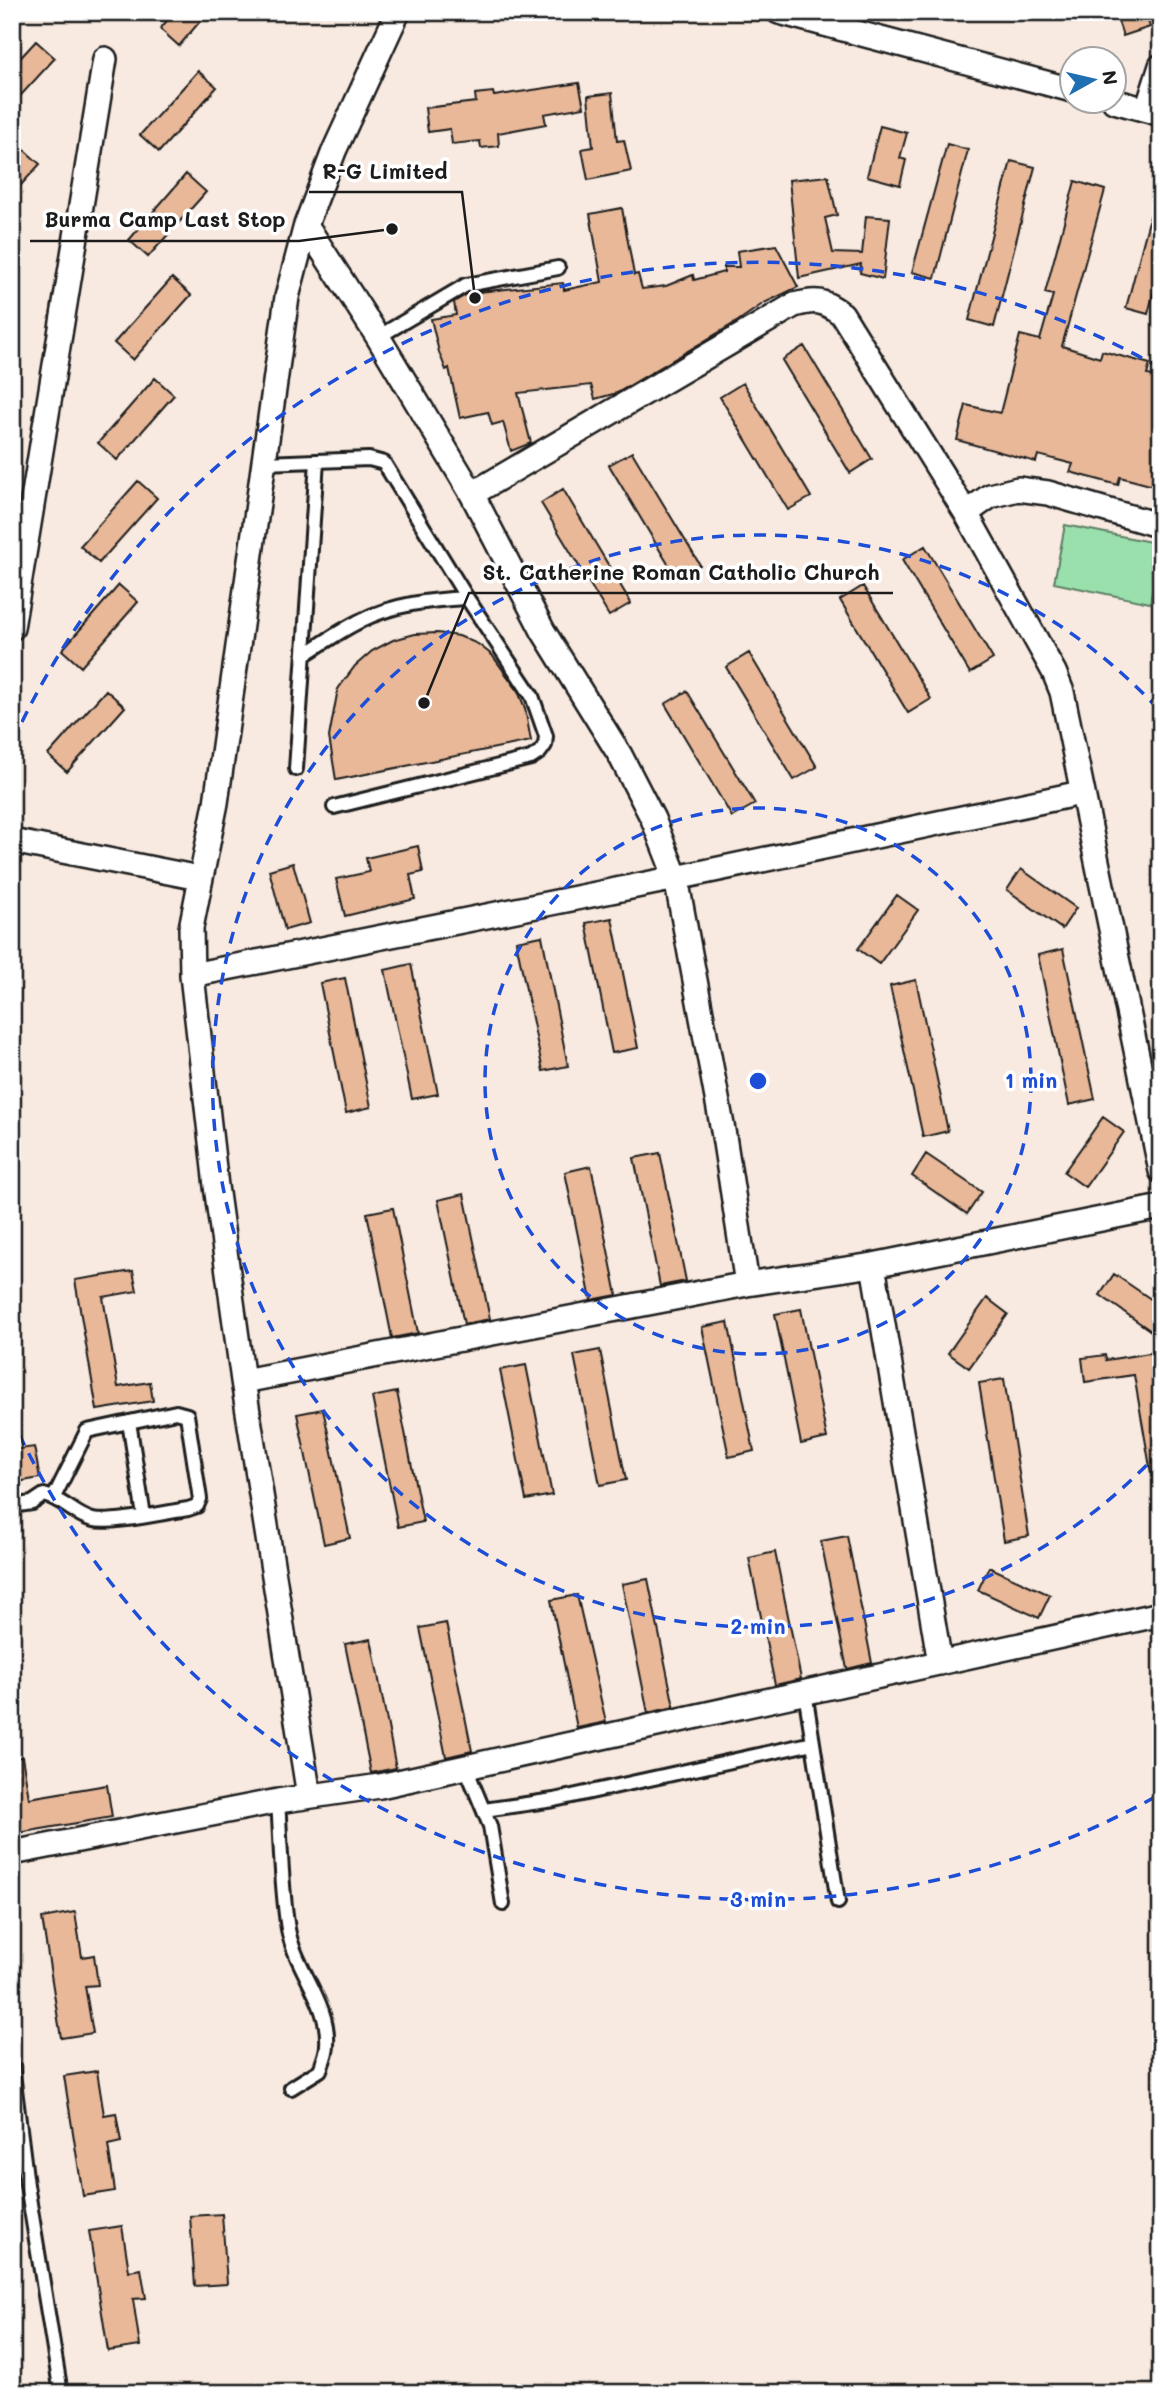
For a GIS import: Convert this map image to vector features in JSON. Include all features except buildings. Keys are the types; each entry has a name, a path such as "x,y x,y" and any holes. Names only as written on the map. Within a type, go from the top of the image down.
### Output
{"street":[{"path":"309,1796 243,1381 216,1186 192,975 191,928 216,803 287,297 306,225 334,151 398,12"},
{"path":"779,12 1058,86"},
{"path":"12,628 105,59"},
{"path":"1128,105 1154,112 1161,66"},
{"path":"306,225 378,337 472,494 543,631 620,755 653,819 676,878 724,1136 747,1284"},
{"path":"472,494 794,306 811,300 827,303 842,314 967,513 1054,672 1062,692 1081,793 1154,1103 1161,1171"},
{"path":"967,513 990,496 1018,489 1048,493 1161,526"},
{"path":"12,532 30,513"},
{"path":"192,975 1081,793"},
{"path":"12,841 199,878"},
{"path":"243,1381 747,1284 873,1265 1161,1207"},
{"path":"873,1265 940,1662"},
{"path":"12,1853 278,1801 380,1786 1161,1614"}],"lane":[{"path":"378,337 466,285 558,268"},
{"path":"264,463 369,459 384,463 467,598 533,696 544,724 545,745 531,758 334,807"},
{"path":"296,769 317,461"},
{"path":"303,655 360,621 386,610 433,600 467,598"},
{"path":"12,1506 32,1503 44,1495 54,1497 84,1517 94,1520 144,1516 197,1506 200,1499 187,1415 177,1412 87,1431 54,1497"},
{"path":"129,1422 144,1516"},
{"path":"805,1692 838,1902"},
{"path":"484,1810 554,1800 813,1743"},
{"path":"466,1768 490,1826 503,1904"},
{"path":"278,1801 288,1929 298,1962 320,2005 328,2037 320,2070 291,2088"},
{"path":"12,2065 27,2185 61,2393"}],"green space":[{"path":"1065,525 1161,544 1150,603 1054,583"}],"place":[{"name":"Burma Camp Last Stop","path":"392,229"},
{"name":"R-G Limited","path":"475,298"},
{"name":"St. Catherine Roman Catholic Church","path":"424,703"}]}
